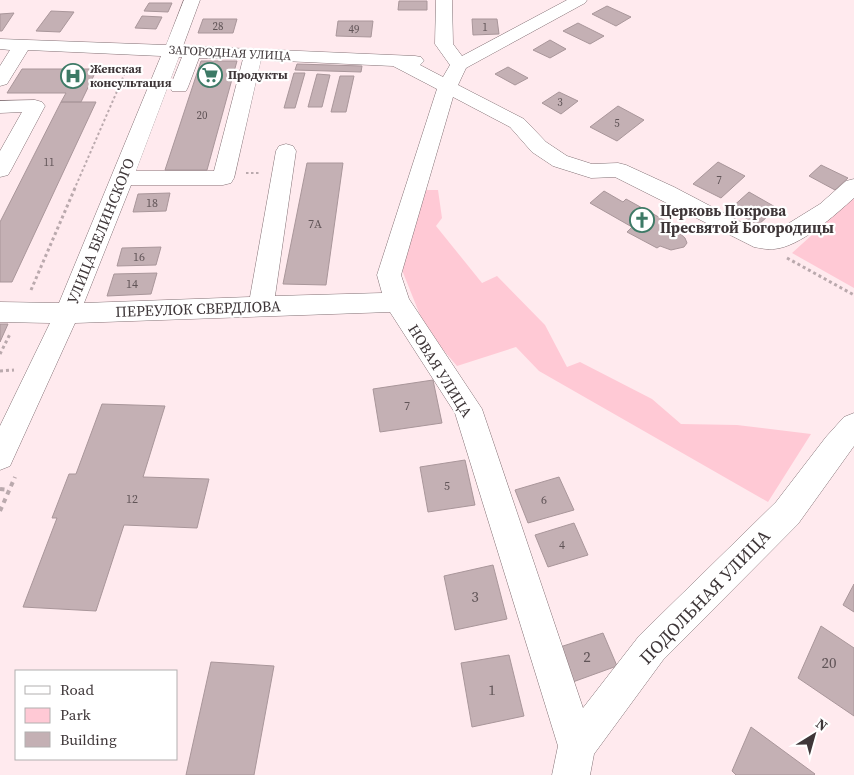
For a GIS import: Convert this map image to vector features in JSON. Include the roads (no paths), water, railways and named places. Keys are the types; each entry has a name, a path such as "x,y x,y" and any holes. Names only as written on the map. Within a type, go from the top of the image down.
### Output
{"street":[{"name":"УЛИЦА БЕЛИНСКОГО","path":"0,457 67,313 123,178 183,50 192,0"},
{"path":"444,0 444,44 453,76"},
{"path":"453,76 579,0"},
{"name":"ЗАГОРОДНАЯ УЛИЦА","path":"0,44 396,60 453,76"},
{"path":"1,76 23,44"},
{"path":"179,87 183,50"},
{"path":"123,178 223,178 253,54"},
{"path":"396,60 453,76 517,124 539,148 560,161 591,171 618,170 666,192 754,239 774,241 786,237 828,209 854,186"},
{"name":"НОВАЯ УЛИЦА","path":"453,76 389,275 397,302 468,409 574,760"},
{"path":"0,107 35,106 0,170"},
{"path":"261,307 285,162"},
{"name":"ПЕРЕУЛОК СВЕРДЛОВА","path":"11,312 67,313 397,302"},
{"name":"ПОДОЛЬНАЯ УЛИЦА","path":"574,760 651,648 787,514 836,446 854,426"}],"place":[{"name":"Продукты","path":"210,75"},
{"name":"Женская консультация","path":"73,76"},
{"name":"Церковь Покрова Пресвятой Богородицы","path":"642,220"}]}
